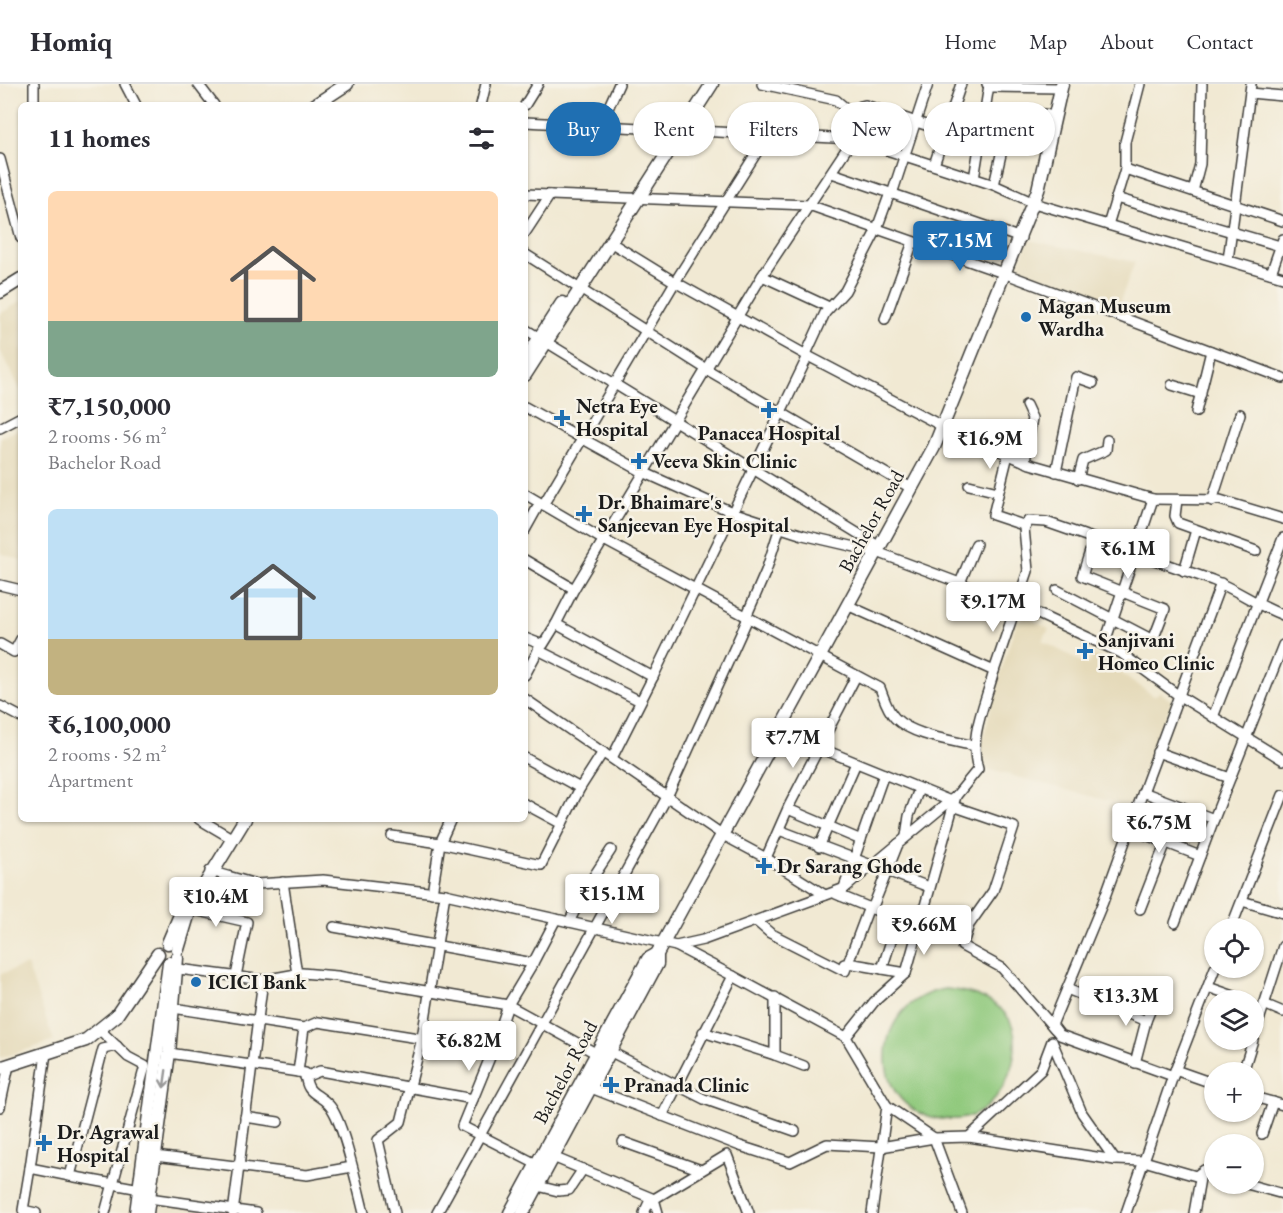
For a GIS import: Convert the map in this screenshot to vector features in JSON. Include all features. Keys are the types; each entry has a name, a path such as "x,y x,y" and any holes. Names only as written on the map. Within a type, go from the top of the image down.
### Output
{"main road":[{"path":"310,102 336,84"},
{"path":"320,102 347,84"},
{"path":"693,102 702,84"},
{"path":"699,102 712,84"},
{"name":"Bachelor Road","path":"1055,117 1062,86"},
{"path":"528,356 542,340 662,156"},
{"name":"Bachelor Road","path":"510,1213 542,1167 603,1054 648,959 666,948 780,727 911,488 942,426 1021,238 1034,203 1045,156"},
{"path":"577,287 610,242 635,198"},
{"path":"0,292 18,283"},
{"path":"0,301 18,284"},
{"path":"528,369 542,340"},
{"path":"136,1213 145,1193 155,1156 173,1008 172,960 190,909 229,836 234,822"},
{"path":"147,1213 145,1193 151,1066 187,897 229,836 242,822"},
{"path":"4,1067 86,1040 116,1016 156,957 161,960 172,960"},
{"name":"Bachelor Road","path":"523,1213 538,1186 542,1167 553,1157 591,1088 603,1054"}],"street":[{"path":"34,84 34,102"},
{"path":"125,84 134,102"},
{"path":"198,84 212,102"},
{"path":"482,102 486,84"},
{"path":"527,102 538,84"},
{"path":"611,102 619,84"},
{"path":"762,84 838,102"},
{"path":"912,134 928,84"},
{"path":"954,102 961,84"},
{"path":"1108,225 1125,169 1125,141 1140,84"},
{"path":"1193,191 1200,164 1202,84"},
{"path":"986,102 988,85 1062,86"},
{"path":"1228,260 1237,205 1250,89 1283,96"},
{"path":"912,120 924,124"},
{"path":"528,122 546,123"},
{"path":"528,525 584,439 675,282 754,156"},
{"path":"528,669 556,624 602,539 762,276 842,156"},
{"path":"612,758 696,591 829,308 843,294 877,229 905,156 994,185 1034,203 1283,277"},
{"path":"934,165 937,156"},
{"path":"974,179 978,156"},
{"path":"994,185 1001,156"},
{"path":"0,159 18,227"},
{"path":"1125,169 1283,220"},
{"path":"832,173 1021,238"},
{"path":"528,194 809,206 1006,274 1283,378"},
{"path":"528,228 550,195"},
{"path":"1116,198 1282,243 1271,273"},
{"path":"610,242 675,282 807,355 942,426 1025,462 1077,479 1153,499 1238,504 1283,519"},
{"path":"885,319 913,242"},
{"path":"528,257 706,369 911,488"},
{"path":"762,276 829,308"},
{"path":"528,330 753,469 878,550"},
{"path":"1196,412 1211,351"},
{"path":"1056,472 1076,377 1093,383"},
{"path":"1172,386 1201,394"},
{"path":"1025,462 1032,418 1026,405"},
{"path":"528,409 643,472 732,512 780,527 878,550 1018,604 1121,653 1178,694 1283,760"},
{"path":"1212,501 1240,414"},
{"path":"0,428 18,419"},
{"path":"1077,479 1083,460 1107,450 1107,440"},
{"path":"1008,455 993,514 1026,526"},
{"path":"969,485 998,492"},
{"path":"528,496 696,591 880,688 895,718 921,731 975,746"},
{"path":"1104,645 1153,499"},
{"path":"1176,500 1178,523 1256,551"},
{"path":"666,948 703,940 837,894 952,800 978,769 975,732 1028,571 1026,526 1028,521 1036,519 1221,583 1234,588 1258,606 1283,615"},
{"path":"437,1213 667,797 747,618 766,571 780,527"},
{"path":"1184,571 1196,530"},
{"path":"1213,717 1283,538"},
{"path":"1057,590 1153,640 1165,609 1082,576 1094,539"},
{"path":"960,583 976,544"},
{"path":"528,562 574,589"},
{"path":"1060,1035 1052,1025 1103,902 1128,828 1221,583"},
{"path":"0,585 18,589"},
{"path":"847,605 994,671"},
{"path":"556,624 652,677"},
{"path":"528,640 640,701"},
{"path":"0,644 14,652 18,645"},
{"path":"1175,923 1283,645"},
{"path":"766,858 788,809 856,676"},
{"path":"528,701 723,835 837,894 918,927"},
{"path":"0,706 18,715"},
{"path":"780,727 820,748 1014,826 993,891 969,925 962,946 1002,968 1060,1035 1135,1062 1204,1081"},
{"path":"392,836 440,843 541,865 580,788 603,752"},
{"path":"1157,752 1230,778"},
{"path":"528,760 580,788"},
{"path":"819,847 830,827 856,763"},
{"path":"837,894 861,840 884,774"},
{"path":"756,921 770,933 833,967 845,971 903,839 919,789"},
{"path":"1143,792 1214,819"},
{"path":"1235,918 1283,795"},
{"path":"846,1037 874,1002 906,973 952,800"},
{"path":"528,806 562,824"},
{"path":"788,809 861,840"},
{"path":"204,822 229,836"},
{"path":"432,893 440,843 450,822"},
{"path":"1128,828 1200,856"},
{"path":"779,830 887,873 929,887"},
{"path":"1140,909 1166,842"},
{"path":"569,922 588,885 611,850"},
{"path":"210,872 256,884 323,880 445,894 595,928 666,948 733,976 846,1037 887,1106 934,1138 962,1213"},
{"path":"283,882 297,974"},
{"path":"395,1213 378,1140 401,1122 422,1038 445,894"},
{"path":"1242,901 1283,913"},
{"path":"190,909 247,922 236,976"},
{"path":"542,1167 462,1126 493,1050 508,1005 556,919"},
{"path":"882,969 898,919"},
{"path":"334,927 533,963"},
{"path":"1264,995 1283,946"},
{"path":"172,960 236,976 263,980 297,974 370,980 508,1005 603,1054 677,1083 704,1099 795,1131"},
{"path":"848,963 906,973"},
{"path":"662,1116 733,976"},
{"path":"1126,1213 1174,1073 1211,978"},
{"path":"233,1211 263,980"},
{"path":"1208,987 1216,990"},
{"path":"1067,989 1146,1021"},
{"path":"1135,1062 1146,1021 1158,992"},
{"path":"775,997 775,1055"},
{"path":"1264,1006 1283,1012"},
{"path":"173,1008 257,1023 304,1028 318,1022 493,1050"},
{"path":"304,1028 302,1075 306,1086 317,1098 329,1105 344,1138 364,1213"},
{"path":"99,1029 128,1057 151,1066 138,1100 105,1213"},
{"path":"703,1032 804,1066"},
{"path":"969,1137 1041,1070 1052,1041 1082,1113 1115,1160"},
{"path":"70,1176 103,1049 117,1046"},
{"path":"36,1213 23,1211 46,1053"},
{"path":"168,1053 302,1075 320,1071 473,1099"},
{"path":"0,1107 4,1067"},
{"path":"591,1088 740,1146 790,1162 826,1144 881,1147 934,1138 969,1137 1115,1160 1144,1161 1196,1176 1204,1170"},
{"path":"1264,1099 1283,1105"},
{"path":"138,1100 151,1104"},
{"path":"1262,1134 1273,1102"},
{"path":"872,1213 887,1106"},
{"path":"245,1117 278,1122"},
{"path":"623,1142 701,1170"},
{"path":"644,1213 653,1198 740,1146"},
{"path":"727,1155 749,1213"},
{"path":"155,1156 307,1175 352,1167"},
{"path":"553,1157 653,1198 658,1213"},
{"path":"30,1168 233,1211 256,1213"},
{"path":"538,1186 558,1191 569,1190 583,1169"},
{"path":"1194,1213 1201,1173"},
{"path":"1264,1189 1283,1194"}],"shaded area":[{"path":"1028,240 1135,262 1117,309 1016,271"},
{"path":"18,303 18,385 0,351 0,314"},
{"path":"18,429 18,559 0,553 0,438"},
{"path":"1025,616 1049,629 1042,641 1088,665 1095,655 1154,696 1160,692 1172,701 1132,807 983,768 978,761 993,698 1016,623"},
{"path":"27,965 54,1041 0,1058 0,974"},
{"path":"159,1203 201,1208 200,1213 157,1213"}],"green space":[{"path":"946,989 976,995 995,1004 1009,1019 1015,1042 1010,1072 995,1099 972,1116 958,1119 927,1116 905,1103 891,1084 886,1061 889,1037 900,1015 919,998"}],"place":[{"name":"Magan Museum Wardha","path":"1026,317"},
{"name":"Panacea Hospital","path":"769,410"},
{"name":"Netra Eye Hospital","path":"562,418"},
{"name":"Veeva Skin Clinic","path":"639,461"},
{"name":"Dr. Bhaimare's Sanjeevan Eye Hospital","path":"584,514"},
{"name":"Sanjivani Homeo Clinic","path":"1085,651"},
{"name":"Dr Sarang Ghode","path":"764,866"},
{"name":"ICICI Bank","path":"196,982"},
{"name":"Pranada Clinic","path":"611,1085"},
{"name":"Dr. Agrawal Hospital","path":"44,1143"}]}
